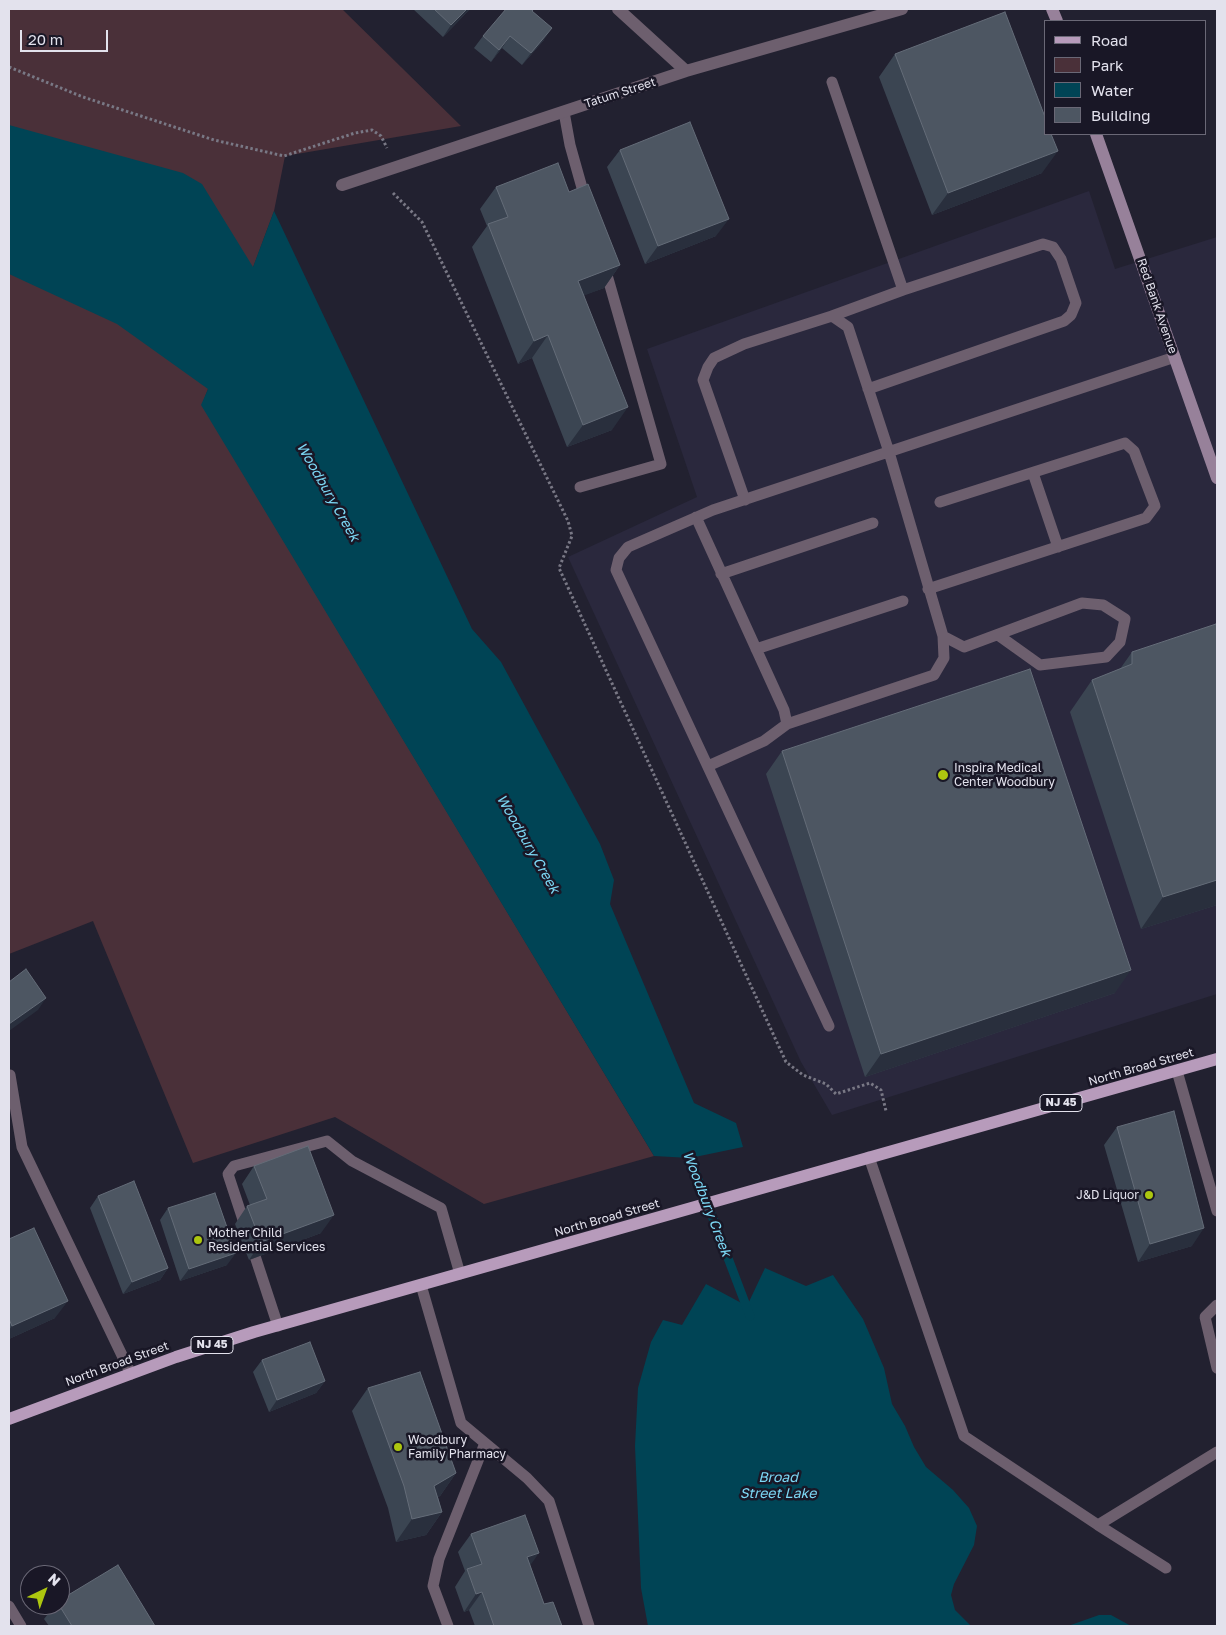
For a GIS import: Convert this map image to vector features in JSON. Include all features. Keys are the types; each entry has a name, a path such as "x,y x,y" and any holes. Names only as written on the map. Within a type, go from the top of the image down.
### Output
{"main road":[{"name":"North Broad Street","path":"9,1419 193,1351 778,1182 1217,1059"}],"street":[{"path":"618,9 686,72"},
{"name":"Tatum Street","path":"342,185 686,72 902,9"},
{"name":"Red Bank Avenue","path":"1096,135 1217,478"}],"lane":[{"path":"832,82 903,290"},
{"path":"564,112 570,145 588,211"},
{"path":"745,500 702,380 714,358 744,344 1043,244 1053,247 1060,259 1076,303 1071,315 1064,322 868,389"},
{"path":"580,487 660,464 602,258"},
{"path":"708,766 764,741 786,724 934,675 944,658 943,636 889,452 848,327 832,316"},
{"path":"828,1026 616,570 619,558 628,547 696,518 745,500 1175,357"},
{"path":"928,589 1146,518 1155,506 1134,451 1125,443 940,502"},
{"path":"1033,473 1058,547"},
{"path":"696,518 784,710 786,724"},
{"path":"721,574 873,523"},
{"path":"756,649 903,601"},
{"path":"943,636 964,647 1082,603 1103,605 1125,619 1120,642 1106,656 1050,664 1040,665 998,635"},
{"path":"1178,1071 1217,1211"},
{"path":"10,1075 22,1147 131,1374"},
{"path":"278,1326 228,1174 234,1166 327,1141 352,1161 441,1208 460,1274"},
{"path":"869,1157 964,1436 1166,1568"},
{"path":"421,1285 461,1423 549,1501 589,1626"},
{"path":"1217,1305 1205,1317 1217,1368"},
{"path":"448,1626 433,1586 439,1559 485,1443"},
{"path":"1098,1525 1217,1452"},
{"path":"9,1606 21,1626"}],"path":[{"path":"9,68 83,97 214,140 284,156 354,133 372,130 381,136 387,149"},
{"path":"393,193 422,222 568,521 572,536 559,568 786,1062 803,1075 826,1084 836,1094 870,1084 881,1090 886,1111"}],"shaded area":[{"name":"Inspira Medical Center Woodbury","path":"1089,191 1115,269 1217,237 1217,994 832,1115 801,1062 568,557 697,497 647,349"}],"green space":[{"path":"9,9 342,9 461,126 285,156 274,211 202,405 654,1156 484,1204 335,1117 193,1163 93,921 9,954"}],"water":[{"path":"9,125 183,173 202,184 253,267 274,211 472,629 501,662 600,844 614,880 610,904 694,1103 736,1123 743,1147 690,1158 654,1156 201,405 208,389 117,324 9,274"},
{"name":"Broad Street Lake","path":"765,1268 806,1286 833,1275 863,1319 884,1368 892,1404 905,1426 914,1447 926,1467 953,1490 969,1508 977,1526 974,1545 954,1584 951,1595 955,1610 971,1626 648,1626 641,1588 635,1446 638,1388 651,1342 663,1320 682,1325 706,1284 747,1306"},
{"path":"1099,1615 1111,1615 1131,1626 1068,1626"}],"building":[{"path":"434,9 467,9 451,25"},
{"path":"506,9 534,9 532,11 552,28 531,53 510,36 499,50 483,36"},
{"path":"1005,12 1044,114 1044,135 1051,135 1058,151 948,193 895,54"},
{"path":"690,122 729,219 658,246 620,150"},
{"path":"558,163 569,192 588,184 620,265 578,281 628,407 583,425 548,335 534,341 488,224 508,217 496,187"},
{"path":"1216,624 1217,880 1163,897 1092,680 1132,664 1132,652"},
{"path":"1030,669 1131,970 881,1054 782,751"},
{"path":"26,969 46,998 9,1024 9,982"},
{"name":"J&D Liquor","path":"1174,1111 1204,1228 1150,1244 1117,1127"},
{"path":"308,1146 334,1215 261,1242 247,1206 267,1199 254,1166"},
{"path":"134,1181 168,1268 132,1282 98,1196"},
{"path":"215,1193 236,1253 189,1269 168,1208"},
{"path":"34,1228 68,1301 12,1326 9,1319 9,1239"},
{"path":"310,1342 325,1381 277,1400 262,1360"},
{"path":"420,1372 456,1473 434,1486 442,1512 412,1519 404,1486 368,1388"},
{"path":"525,1515 539,1553 527,1557 544,1604 553,1602 562,1626 494,1626 482,1592 476,1594 467,1569 482,1564 471,1534"},
{"path":"118,1565 155,1626 72,1626 65,1615 70,1615 70,1594"}],"waterway":[{"name":"Woodbury Creek","path":"690,1158 750,1316"}],"place":[{"name":"Inspira Medical Center Woodbury","path":"943,775"},
{"name":"J&D Liquor","path":"1149,1195"},
{"name":"Mother Child Residential Services","path":"198,1240"},
{"name":"Woodbury Family Pharmacy","path":"398,1447"}]}
